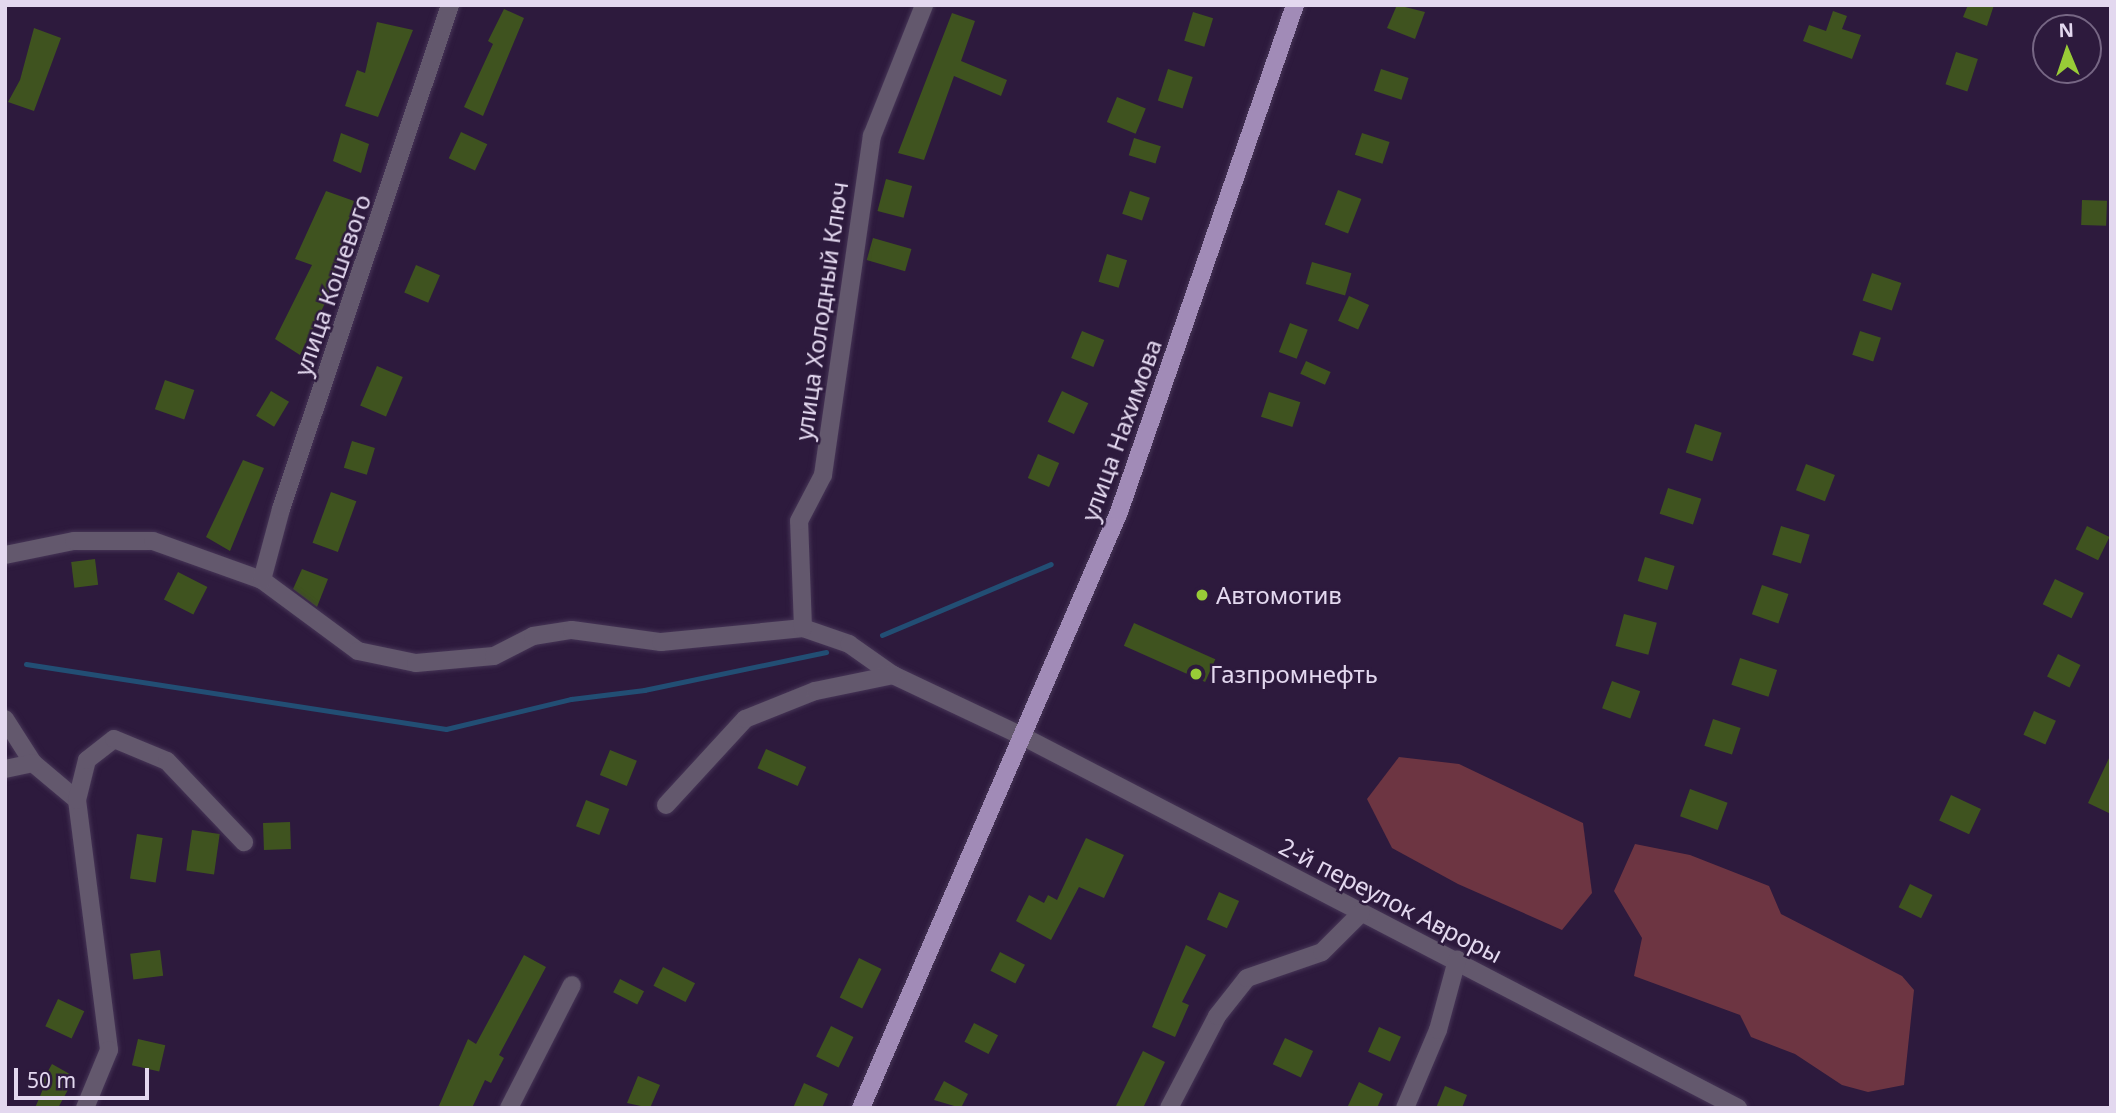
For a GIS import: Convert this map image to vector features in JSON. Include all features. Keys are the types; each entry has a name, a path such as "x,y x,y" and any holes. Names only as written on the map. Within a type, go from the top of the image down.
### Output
{"main road":[{"name":"улица Нахимова","path":"861,1108 969,862 1140,458 1295,5"}],"street":[{"name":"улица Кошевого","path":"262,580 281,509 450,5"},
{"name":"улица Холодный Ключ","path":"803,628 799,521 823,475 872,136 924,5"},
{"path":"5,555 74,541 153,541 262,580 358,651 416,663 494,656 533,635 572,630 661,642 803,628"},
{"name":"2-й переулок Авроры","path":"803,628 849,644 893,674 1022,736 1738,1108"},
{"path":"666,805 745,719 814,691 893,674"},
{"path":"5,719 33,763 77,800"},
{"path":"85,1108 109,1050 77,800 87,760 114,739 167,761 244,842"},
{"path":"5,769 33,763"},
{"path":"1169,1108 1217,1016 1247,978 1322,952 1361,913"},
{"path":"1405,1108 1438,1030 1457,961"},
{"path":"509,1108 572,985"}],"shaded area":[{"path":"1399,757 1459,764 1583,823 1592,893 1562,930 1458,884 1392,848 1367,799"},
{"path":"1635,844 1690,855 1769,886 1781,914 1902,976 1914,990 1904,1085 1868,1092 1842,1085 1795,1054 1751,1037 1740,1015 1634,976 1642,938 1614,891"}],"building":[{"path":"1397,5 1425,12 1415,39 1387,28"},
{"path":"1968,5 1994,5 1987,26 1963,17"},
{"path":"504,9 524,18 483,116 464,107 493,44 488,41"},
{"path":"1833,11 1847,16 1842,29 1861,35 1852,59 1803,41 1809,25 1826,31"},
{"path":"1193,12 1213,18 1204,47 1184,41"},
{"path":"952,13 975,21 961,61 1007,80 1001,96 954,76 924,160 898,153"},
{"path":"377,22 413,30 378,117 345,106 357,70 365,73"},
{"path":"34,28 61,38 34,111 8,102 20,80"},
{"path":"1956,52 1978,59 1967,91 1945,84"},
{"path":"1168,69 1193,77 1183,108 1158,100"},
{"path":"1381,69 1409,78 1401,100 1374,91"},
{"path":"1117,97 1146,109 1136,134 1107,122"},
{"path":"461,132 487,144 475,171 449,158"},
{"path":"341,133 369,144 361,173 333,161"},
{"path":"1362,133 1390,142 1382,164 1355,155"},
{"path":"1134,138 1161,146 1156,163 1129,155"},
{"path":"886,179 912,186 904,218 877,211"},
{"path":"1338,190 1361,199 1348,234 1325,225"},
{"path":"326,191 354,201 327,299 300,355 275,339 312,265 295,259"},
{"path":"1130,191 1150,198 1142,221 1122,214"},
{"path":"2082,200 2107,201 2106,226 2081,225"},
{"path":"873,238 911,249 905,271 867,260"},
{"path":"1107,254 1127,260 1119,288 1099,282"},
{"path":"1312,262 1351,273 1345,295 1306,284"},
{"path":"416,265 440,275 428,303 404,293"},
{"path":"1872,273 1901,283 1892,311 1863,300"},
{"path":"1349,296 1369,305 1358,330 1338,321"},
{"path":"1290,323 1308,330 1297,359 1279,352"},
{"path":"1082,331 1104,340 1093,367 1071,358"},
{"path":"1860,331 1881,338 1873,362 1852,355"},
{"path":"1306,361 1331,372 1325,385 1300,374"},
{"path":"377,366 403,377 386,417 360,406"},
{"path":"165,380 194,390 184,419 155,409"},
{"path":"271,391 289,402 274,427 256,416"},
{"path":"1062,391 1088,403 1074,434 1048,422"},
{"path":"1269,392 1300,402 1292,427 1261,417"},
{"path":"1695,424 1722,433 1712,461 1686,453"},
{"path":"352,441 375,448 367,475 344,468"},
{"path":"1038,454 1059,463 1049,487 1028,478"},
{"path":"243,460 264,468 230,551 206,537"},
{"path":"1806,464 1835,475 1825,501 1796,490"},
{"path":"1668,488 1701,499 1693,524 1660,514"},
{"path":"331,492 356,501 338,552 313,543"},
{"path":"1781,526 1810,535 1801,563 1772,555"},
{"path":"2087,526 2109,537 2098,560 2076,549"},
{"path":"1645,557 1675,566 1667,590 1638,581"},
{"path":"95,559 98,585 74,588 71,562"},
{"path":"302,569 328,579 317,607 293,589"},
{"path":"178,572 207,587 193,615 164,600"},
{"path":"2055,579 2084,593 2071,618 2043,604"},
{"path":"1762,585 1788,594 1778,623 1752,614"},
{"path":"1624,614 1657,623 1648,655 1615,646"},
{"path":"1134,623 1215,659 1205,682 1124,646"},
{"path":"2058,654 2080,665 2070,687 2047,676"},
{"path":"1740,658 1777,670 1768,697 1731,685"},
{"path":"1612,681 1640,691 1630,719 1602,708"},
{"path":"2034,711 2056,721 2045,745 2023,735"},
{"path":"1713,719 1741,728 1732,755 1704,746"},
{"path":"766,749 806,767 798,786 757,768"},
{"path":"610,750 637,761 627,786 600,775"},
{"path":"2111,754 2111,814 2088,803"},
{"path":"1690,789 1728,803 1718,830 1680,816"},
{"path":"1951,795 1981,809 1969,834 1939,820"},
{"path":"586,800 609,809 599,835 576,826"},
{"path":"290,822 291,849 264,850 263,823"},
{"path":"192,830 220,834 214,874 186,871"},
{"path":"137,834 163,838 156,883 130,878"},
{"path":"1086,838 1124,855 1104,898 1079,887 1051,940 1016,921 1029,895 1044,903 1048,895 1057,900"},
{"path":"1910,884 1932,895 1921,918 1899,907"},
{"path":"1219,892 1239,901 1227,928 1207,919"},
{"path":"1186,945 1206,955 1182,1002 1189,1005 1175,1037 1152,1027"},
{"path":"160,950 163,976 133,979 130,954"},
{"path":"1000,952 1025,965 1015,983 990,971"},
{"path":"524,955 546,967 499,1055 504,1058 491,1083 485,1080 472,1108 438,1108 468,1039 476,1044"},
{"path":"859,958 881,969 862,1009 840,998"},
{"path":"663,967 695,983 686,1002 653,986"},
{"path":"620,979 644,991 637,1005 613,992"},
{"path":"58,999 84,1011 72,1038 45,1026"},
{"path":"974,1023 998,1035 989,1054 964,1042"},
{"path":"831,1026 853,1037 839,1068 816,1057"},
{"path":"1379,1027 1401,1037 1390,1061 1368,1052"},
{"path":"1285,1038 1313,1051 1301,1077 1273,1064"},
{"path":"138,1039 165,1045 159,1072 132,1065"},
{"path":"1143,1051 1165,1062 1143,1108 1115,1108"},
{"path":"52,1064 75,1077 58,1108 35,1108 43,1089 39,1087"},
{"path":"638,1076 660,1085 650,1108 627,1103"},
{"path":"944,1081 968,1094 961,1108 934,1100"},
{"path":"1359,1082 1383,1094 1377,1108 1347,1108"},
{"path":"804,1083 828,1094 822,1108 793,1108"},
{"path":"1445,1086 1467,1095 1462,1108 1436,1108"}],"waterway":[{"path":"882,635 1051,564"},
{"path":"26,664 446,729 571,699 644,690 826,652"}],"place":[{"name":"Автомотив","path":"1202,595"},
{"name":"Газпромнефть","path":"1196,674"}]}
